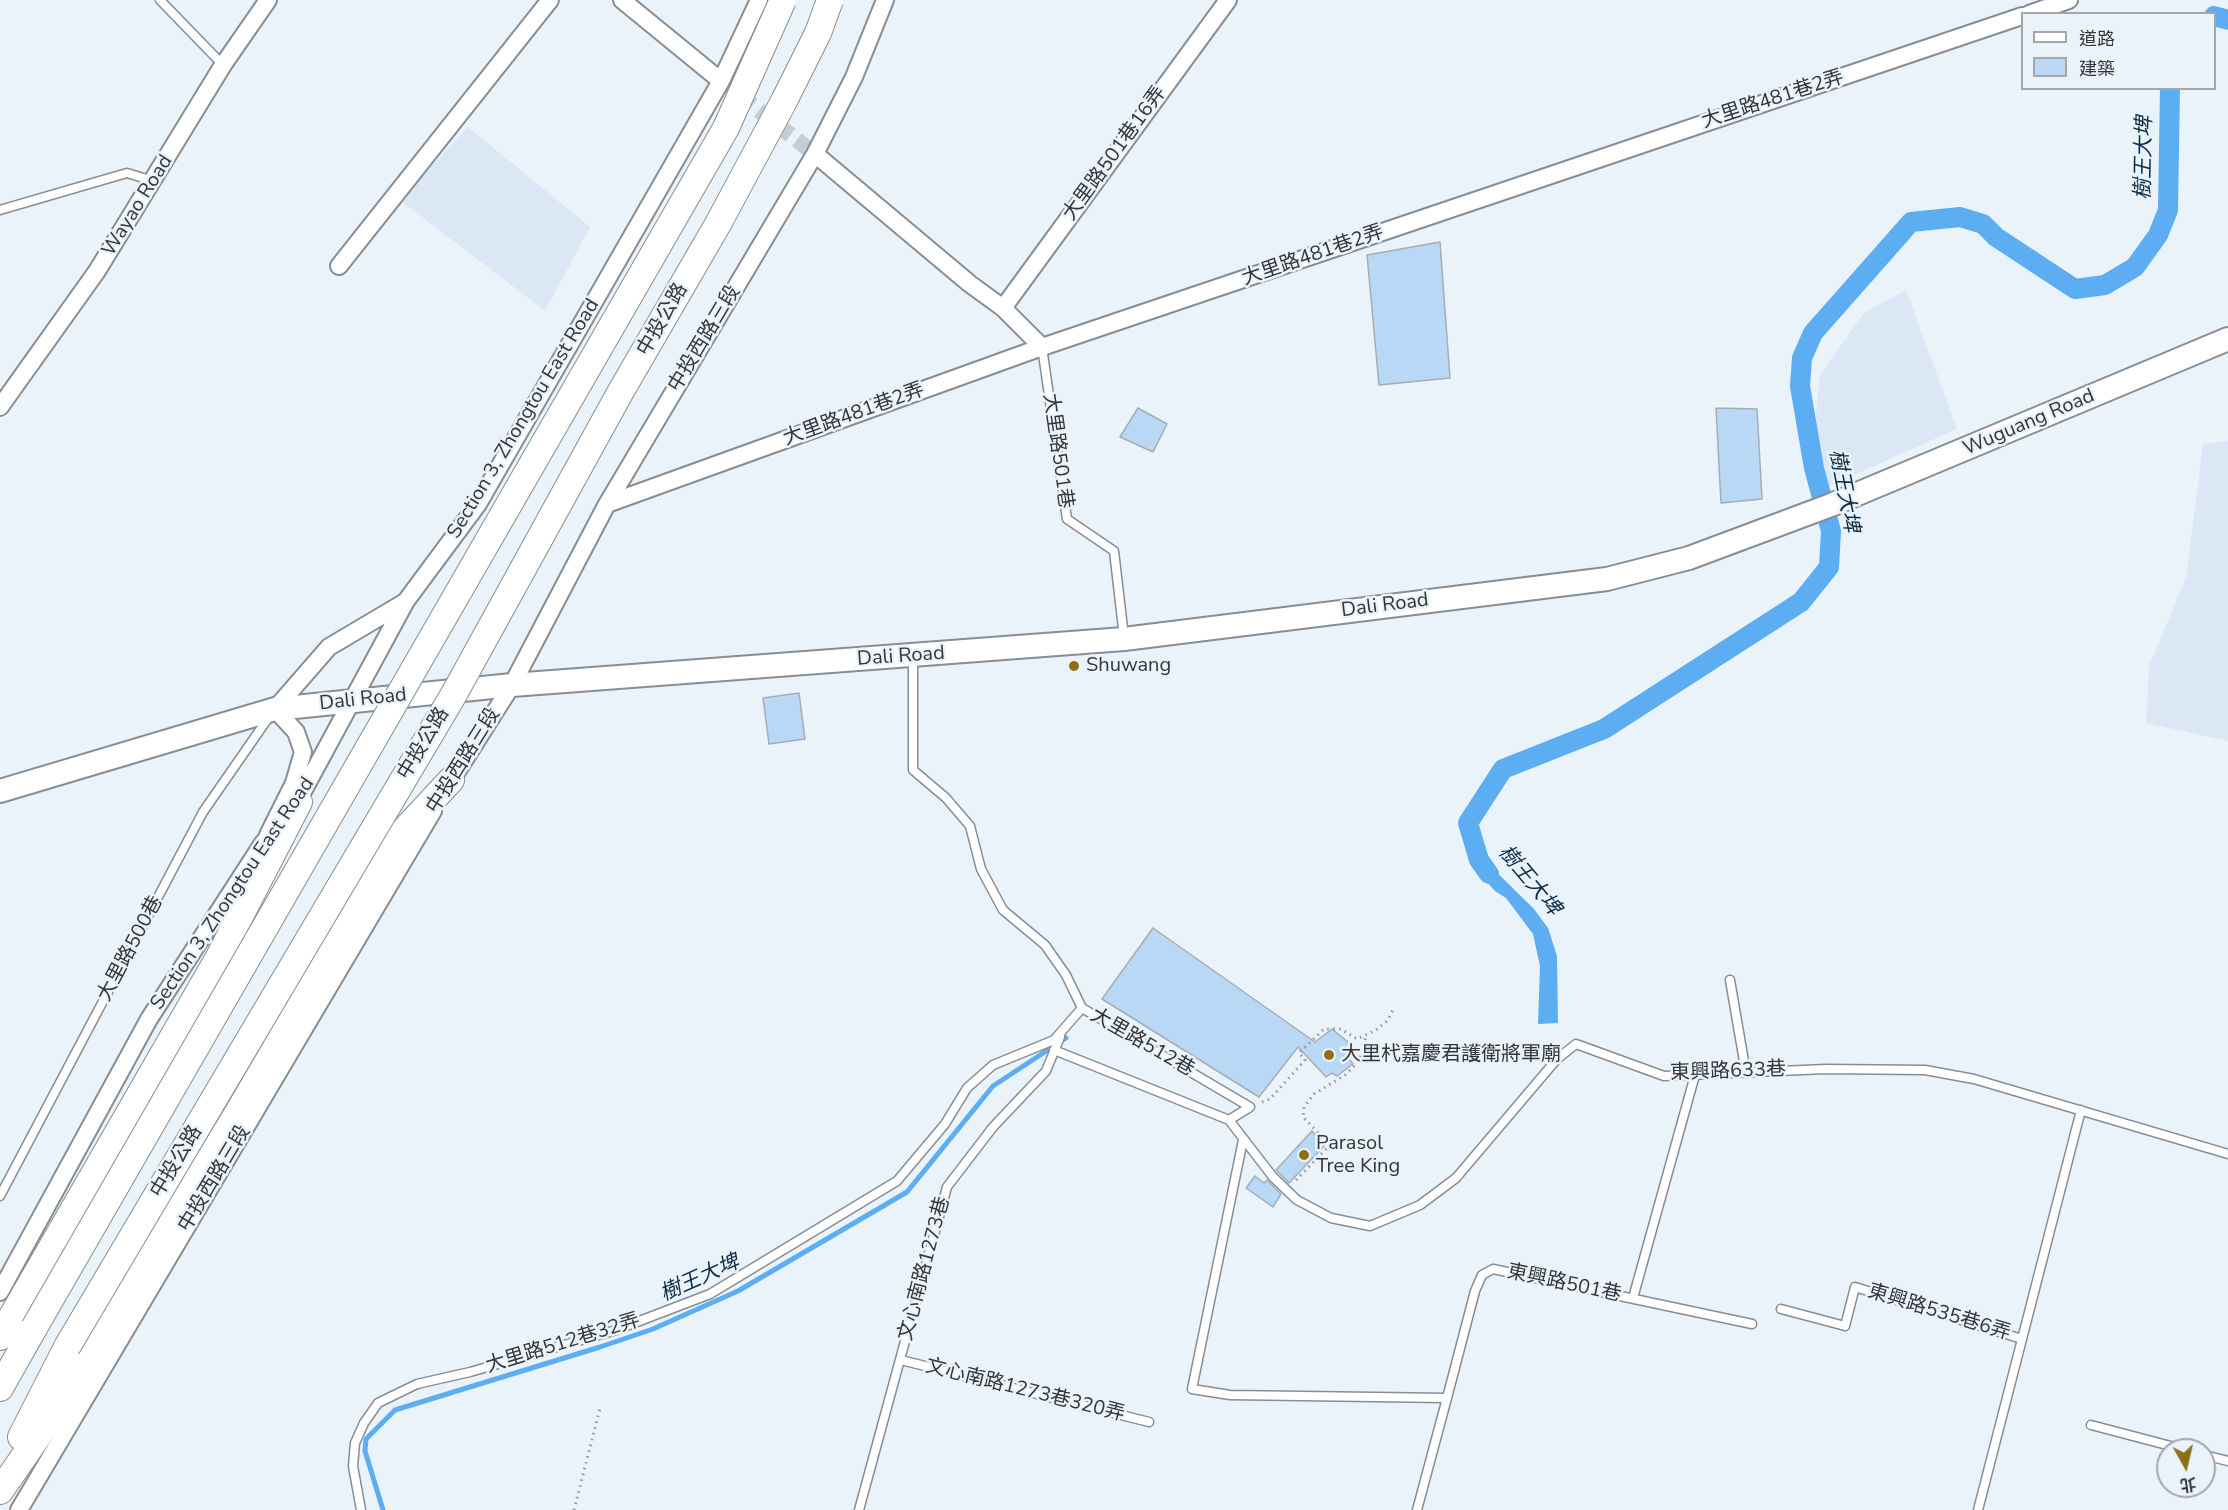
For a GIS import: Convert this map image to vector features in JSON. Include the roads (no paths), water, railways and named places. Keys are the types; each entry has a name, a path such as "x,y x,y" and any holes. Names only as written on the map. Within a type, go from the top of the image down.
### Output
{"main road":[{"name":"中投公路","path":"0,1388 726,128 783,0"},
{"name":"中投公路","path":"0,1478 67,1347 454,694 621,391 718,224 784,102 818,33 830,0"},
{"path":"0,1491 61,1403 240,1109 398,837 451,780"},
{"path":"0,1337 219,957 299,802"}],"street":[{"name":"Wayao Road","path":"0,407 97,271 223,65 268,0"},
{"path":"339,266 550,0"},
{"path":"622,0 721,81"},
{"name":"Section 3, Zhongtou East Road","path":"0,1292 149,1019 263,843 299,802 406,601 478,504 721,81 759,0"},
{"name":"中投西路三段","path":"19,1510 451,780 512,685 607,504 815,154 854,77 885,0"},
{"name":"大里路501巷16弄","path":"1003,308 1228,0"},
{"path":"2036,12 2069,0"},
{"name":"大里路481巷2弄","path":"607,504 1042,347 2021,16"},
{"path":"815,154 970,284 1003,308 1042,347"},
{"name":"Wuguang Road","path":"1802,516 1831,506 2228,339"},
{"name":"Dali Road","path":"0,791 275,709 512,685 1124,639 1607,579 1689,558 1802,516"},
{"path":"263,843 294,783 303,752 296,732 275,709 329,647 406,601"}],"lane":[{"path":"160,0 223,65"},
{"path":"0,210 127,173 153,181"},
{"name":"大里路501巷","path":"1042,347 1067,519 1114,551 1124,639"},
{"name":"大里路512巷","path":"913,656 913,770 946,798 970,826 981,869 1003,910 1045,945 1066,975 1082,1008 1250,1107 1229,1120 1054,1050"},
{"name":"大里路500巷","path":"0,1196 203,812 275,709"},
{"path":"1730,980 1746,1072"},
{"name":"大里路512巷32弄","path":"361,1510 353,1466 355,1443 364,1423 378,1403 417,1384 470,1372 616,1330 710,1294 897,1181 945,1124 967,1088 993,1065 1054,1040 1082,1008"},
{"name":"文心南路1273巷","path":"859,1510 947,1187 993,1127 1046,1071 1063,1027"},
{"name":"東興路633巷","path":"1229,1120 1272,1178 1297,1200 1331,1218 1370,1226 1420,1205 1456,1178 1557,1059 1576,1044 1664,1076 1826,1069 1925,1070 1974,1078 2228,1154"},
{"name":"東興路501巷","path":"1633,1299 1695,1075"},
{"name":"東興路535巷6弄","path":"1978,1510 2081,1110"},
{"path":"1243,1140 1192,1389 1230,1395 1447,1398 1417,1510"},
{"name":"東興路501巷","path":"1447,1398 1475,1291 1482,1275 1493,1269 1752,1324"},
{"name":"東興路535巷6弄","path":"1781,1309 1845,1326 1855,1287 2022,1339"},
{"name":"文心南路1273巷320弄","path":"901,1360 1149,1422"},
{"path":"2091,1425 2156,1442"}],"water":[{"path":"1476,852 1534,909 1548,928 1557,956 1558,1023 1538,1024 1540,966 1533,934 1506,898 1495,891 1472,865"}],"waterway":[{"name":"樹王大埤","path":"2216,17 2228,20"},
{"name":"樹王大埤","path":"1489,874 1479,860 1468,823 1503,769 1604,729 1801,602 1829,567 1831,531 1814,468 1800,386 1802,358 1813,333 1911,222 1960,217 1983,224 1996,237 2075,289 2105,285 2135,267 2158,235 2168,210 2170,90"},
{"name":"樹王大埤","path":"383,1510 365,1451 366,1439 395,1410 653,1329 738,1291 907,1192 993,1086 1066,1038"}],"tunnel":[{"path":"721,81 815,154"}],"place":[{"name":"Shuwang","path":"1074,666"},
{"name":"大里杙嘉慶君護衛將軍廟","path":"1329,1055"},
{"name":"Parasol Tree King","path":"1304,1155"}]}
